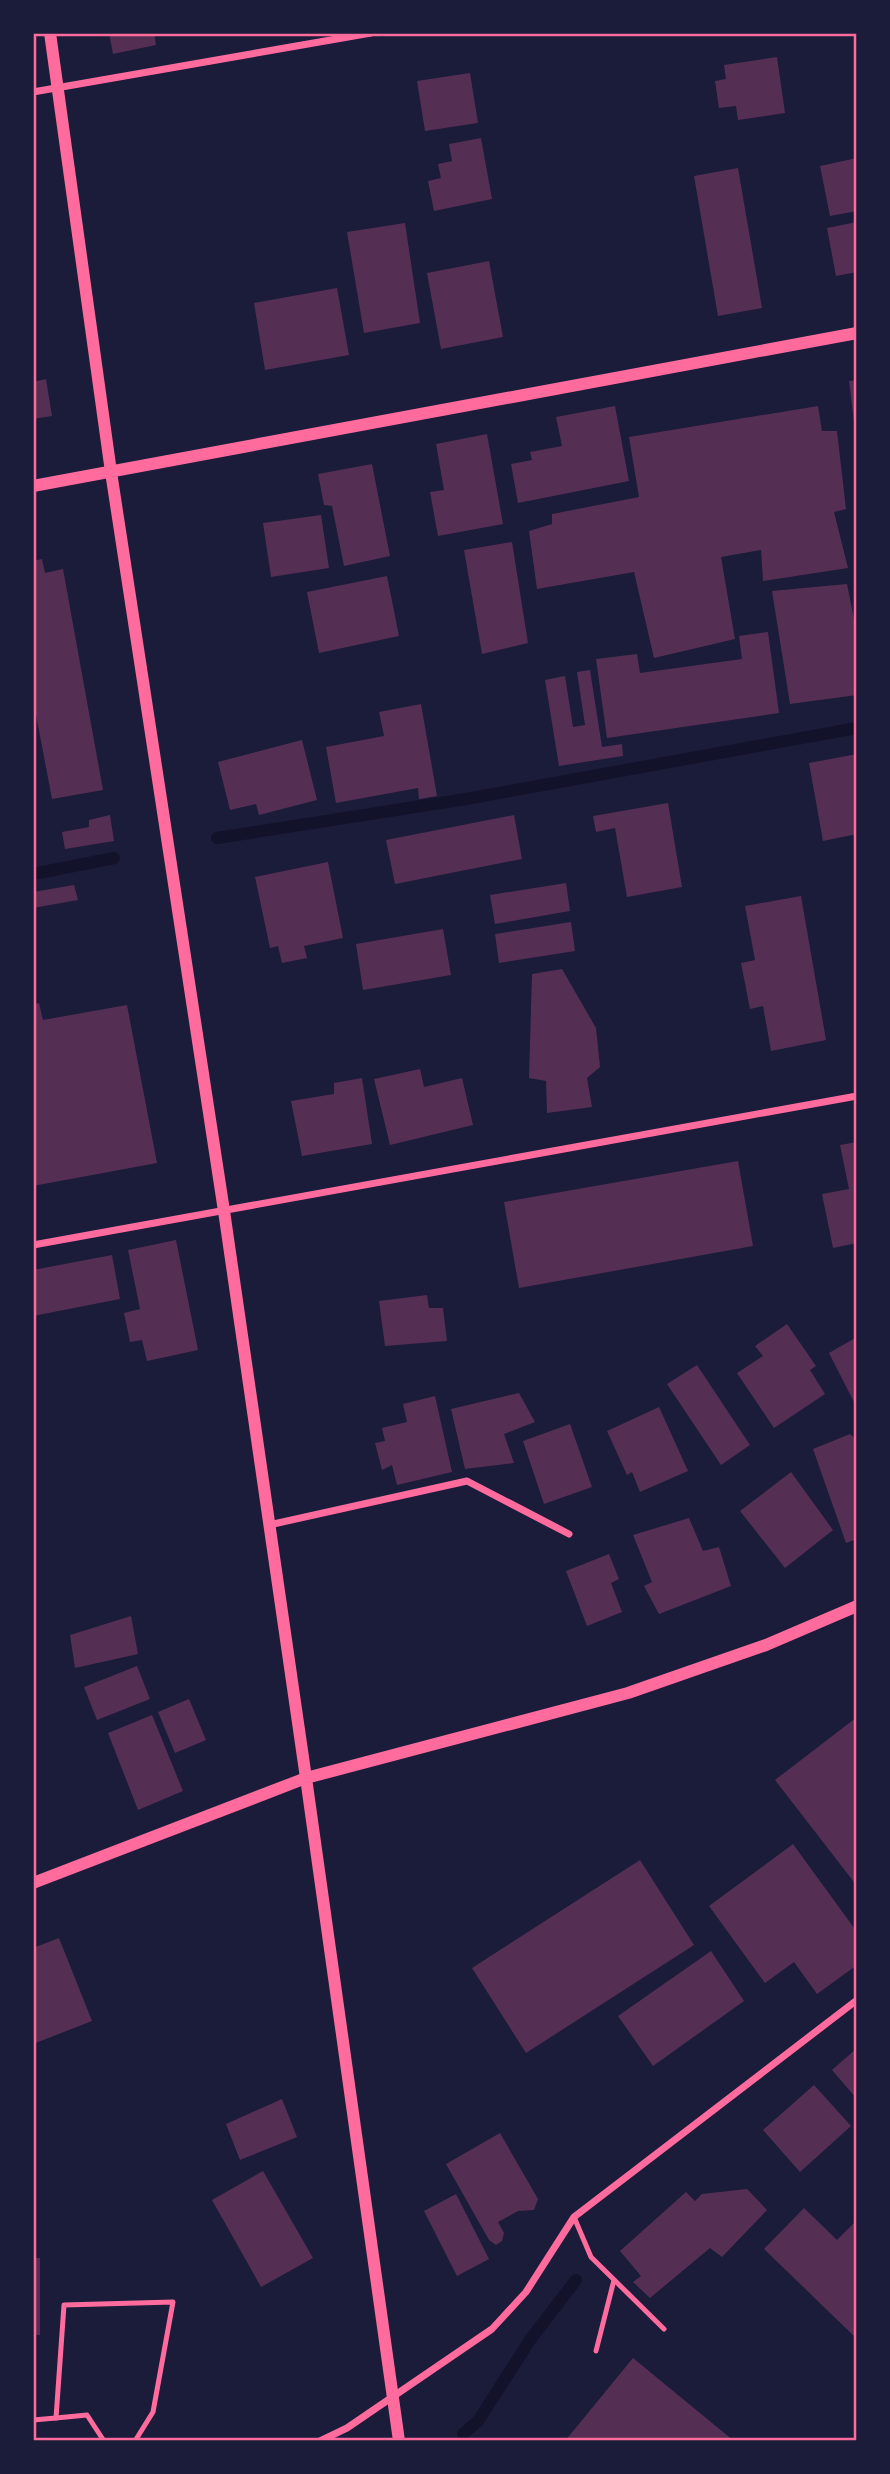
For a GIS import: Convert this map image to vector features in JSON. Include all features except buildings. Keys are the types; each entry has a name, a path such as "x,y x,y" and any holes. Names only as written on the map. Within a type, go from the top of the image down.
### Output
{"street":[{"path":"50,33 111,472 270,1525 399,2441"},
{"path":"33,92 371,33"},
{"path":"33,486 857,333"},
{"path":"33,1245 857,1096"},
{"path":"270,1525 467,1481 569,1534"},
{"path":"33,1883 306,1778 628,1693 766,1644 857,1605"},
{"path":"320,2441 347,2428 492,2329 526,2292 574,2217 857,2000"}],"lane":[{"path":"574,2217 591,2257 664,2329"},
{"path":"596,2351 614,2280"},
{"path":"56,2418 64,2305 173,2302 153,2412 135,2441"},
{"path":"33,2420 87,2415 104,2441"}],"waterway":[{"path":"217,838 466,799 857,728"},
{"path":"33,874 114,858"},
{"path":"463,2434 478,2421 530,2340 576,2280"}]}
